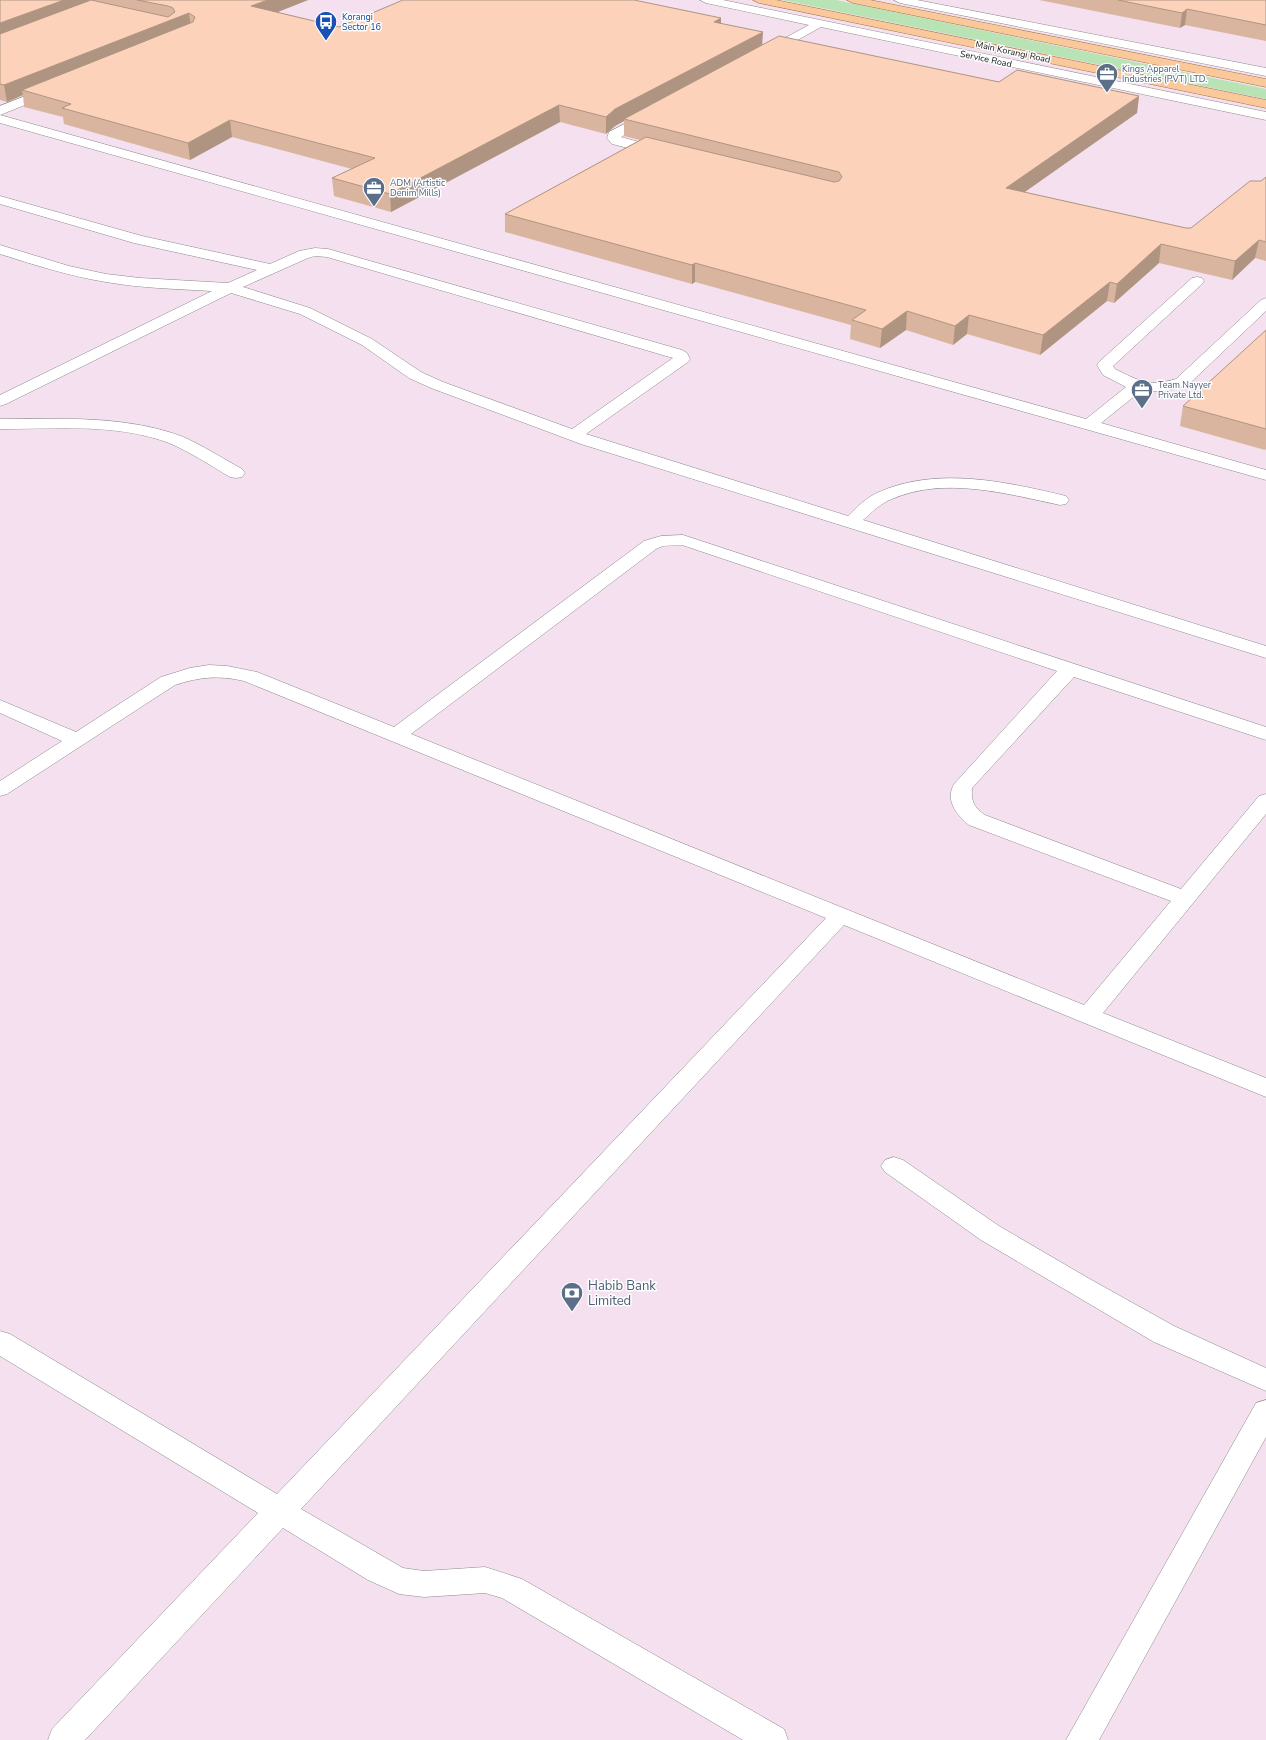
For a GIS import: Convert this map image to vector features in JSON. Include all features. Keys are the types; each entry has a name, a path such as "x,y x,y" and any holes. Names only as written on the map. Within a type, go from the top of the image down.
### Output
{"main road":[{"name":"Main Korangi Road","path":"759,0 1266,104"},
{"name":"Main Korangi Road","path":"853,0 1266,84"}],"street":[{"name":"Service Road","path":"706,0 1266,116"},
{"path":"900,0 916,1 1266,72"},
{"path":"753,60 819,24"},
{"path":"807,31 1006,74"},
{"path":"0,111 59,87"},
{"path":"660,109 621,130 614,135 614,138 617,141 671,154"},
{"path":"1181,111 1196,114"},
{"path":"0,119 1266,475"},
{"path":"0,200 140,240 271,269"},
{"path":"0,249 66,270 106,278 140,282 230,288 305,311 367,342 415,375 437,385 574,435 850,523 1266,652"},
{"path":"0,401 230,288 304,254 315,252 328,253 676,353 681,356 682,359 574,435"},
{"path":"1197,282 1105,365 1109,372 1137,386 1153,388 1169,386 1182,382 1266,303"},
{"path":"1088,426 1137,386"},
{"path":"0,424 98,425 128,428 163,436 189,446 236,473"},
{"path":"850,523 868,506 886,495 916,486 948,482 991,487 1060,500"},
{"path":"397,735 650,545 671,539 683,540 1266,734"},
{"path":"1071,668 962,787 960,798 964,807 968,814 976,820 1185,898"},
{"path":"0,790 168,681 192,672 225,670 250,676 397,735 1266,1088"},
{"path":"0,706 76,740"},
{"path":"1088,1016 1266,800"},
{"path":"66,1739 841,915"},
{"path":"894,1166 990,1233 1078,1285 1164,1334 1266,1380"},
{"path":"0,1342 379,1571 400,1580 424,1584 485,1580 511,1588 772,1740"},
{"path":"1082,1740 1266,1411"}],"shaded area":[{"path":"0,0 1266,0 1266,1740 0,1740"}],"green space":[{"path":"783,0 836,0 1266,89 1266,99"}],"building":[{"path":"0,0 64,0 0,23"},
{"path":"91,0 168,17 175,12 173,8 137,0 268,0 251,6 339,27 403,0 634,0 721,18 714,22 763,32 615,109 606,117 559,105 390,194 332,178 375,158 230,120 188,143 62,108 71,104 22,90 193,22 195,17 189,13 4,85 0,84 0,34"},
{"path":"1118,0 1266,0 1266,25 1187,9 1182,13"},
{"path":"779,36 999,82 1017,70 1139,96 1006,188 1191,228 1250,181 1261,181 1266,177 1266,242 1259,240 1235,261 1161,244 1117,284 1110,282 1043,335 969,315 955,326 907,311 882,329 852,320 866,310 695,263 692,265 505,214 646,137 834,182 839,181 842,177 839,172 624,119"},
{"path":"1266,330 1266,429 1183,406"}],"place":[{"name":"Korangi Sector 16","path":"326,42"},
{"name":"Kings Apparel Industries (PVT) LTD.","path":"1107,94"},
{"name":"ADM (Artistic Denim Mills)","path":"374,208"},
{"name":"Team Nayyer Private Ltd.","path":"1142,410"},
{"name":"Habib Bank Limited","path":"572,1312"}]}
